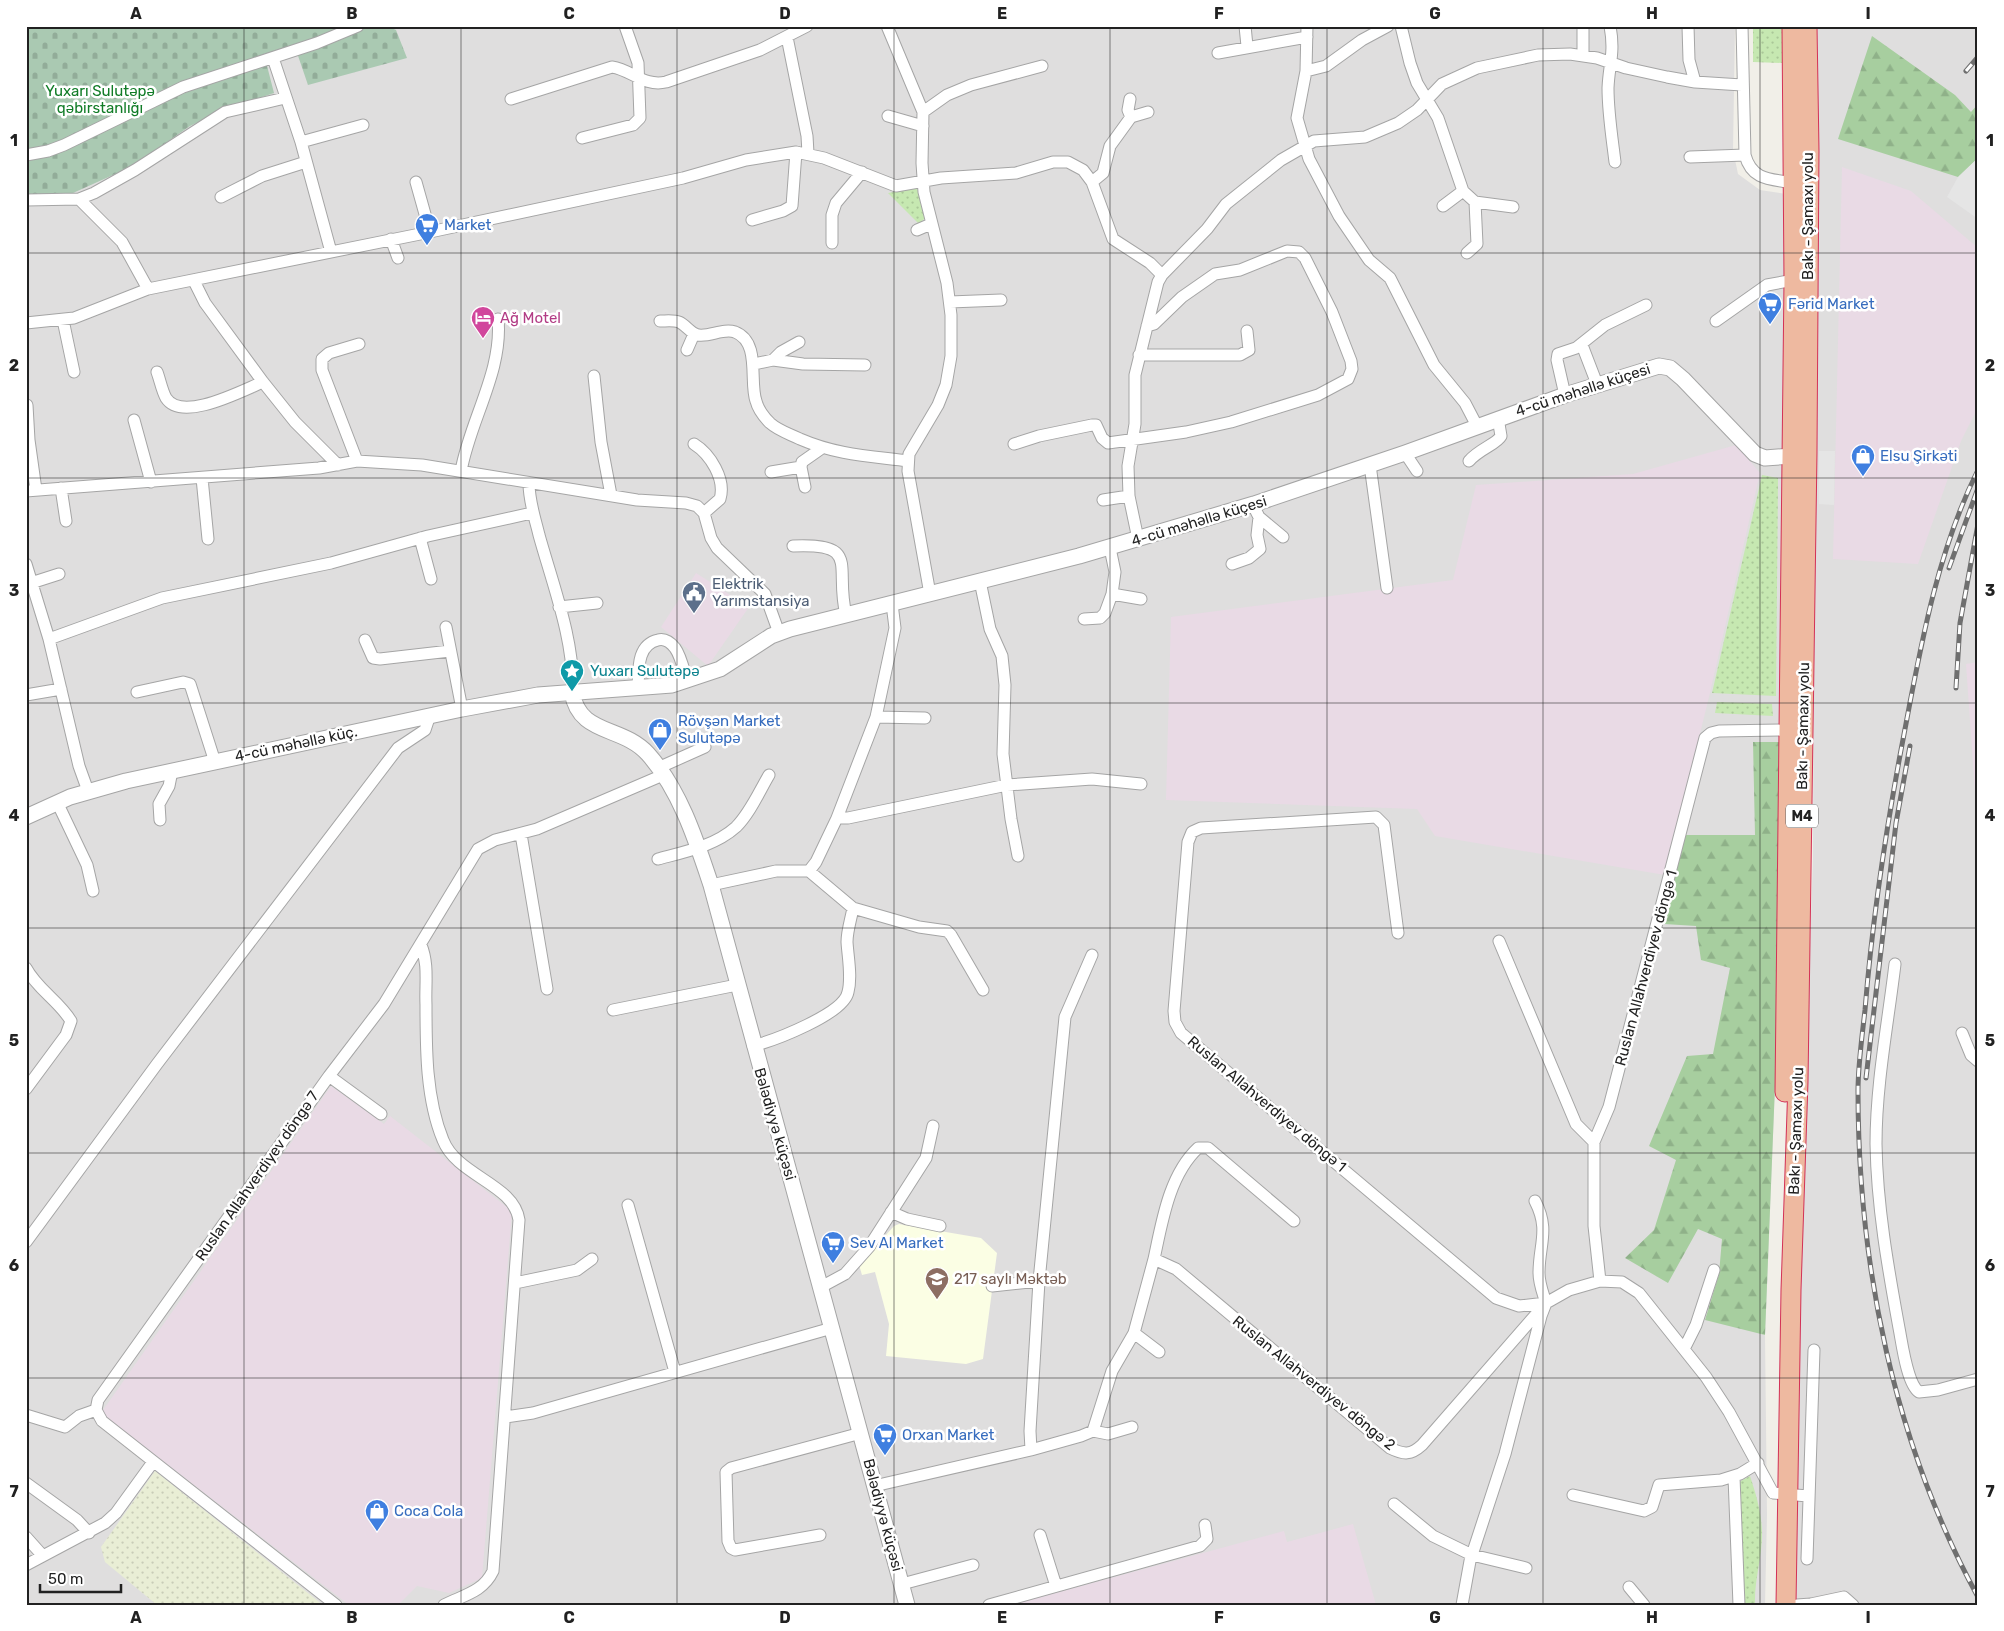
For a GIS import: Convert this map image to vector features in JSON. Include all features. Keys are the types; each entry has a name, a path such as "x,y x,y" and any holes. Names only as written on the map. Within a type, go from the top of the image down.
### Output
{"highway":[{"name":"Bakı - Şamaxı yolu","path":"1786,1605 1781,1495 1778,1290 1785,1081 1794,280 1792,26"},
{"name":"Bakı - Şamaxı yolu","path":"1773,1605 1781,1495 1791,1290 1798,1082 1807,462 1809,151 1807,26"}],"street":[{"path":"26,155 64,145 183,87 273,58 358,26"},
{"path":"582,138 638,123 641,112 639,78 635,52 625,26"},
{"path":"511,99 612,67 622,68 650,84 666,82 732,61 787,37 807,26"},
{"path":"887,26 923,112 923,180 931,224 947,283 950,302 950,371 938,405 911,450 908,461 908,477 930,594"},
{"path":"1245,26 1247,46"},
{"path":"1306,71 1326,66 1362,40 1388,26"},
{"path":"1401,26 1410,63 1445,136 1463,191 1475,202 1513,207"},
{"path":"1583,26 1583,56"},
{"path":"1610,26 1612,64 1609,81 1608,110 1615,162"},
{"path":"1688,26 1689,60 1695,82"},
{"path":"1742,26 1745,155 1751,170 1758,176 1794,183"},
{"path":"1218,53 1307,31 1306,71 1298,118 1304,146 1319,182 1339,216 1369,260 1390,278 1434,365 1465,404 1477,426"},
{"path":"787,37 807,136 808,154"},
{"path":"1138,539 1129,496 1128,466 1135,418 1135,375 1154,294 1162,275 1193,244 1234,196 1267,170 1304,146 1323,140 1352,140 1384,130 1409,116 1448,80 1477,68 1538,55 1583,56 1695,82 1742,85"},
{"path":"273,58 306,162 331,252"},
{"path":"923,112 948,95 971,85 1042,66"},
{"path":"26,200 79,199 135,170 225,112 285,98"},
{"path":"1130,99 1128,110 1131,117"},
{"path":"1092,182 1103,173 1110,146 1131,117 1148,112"},
{"path":"888,116 923,126"},
{"path":"300,142 363,125"},
{"path":"752,220 784,212 792,206 796,152"},
{"path":"26,323 63,320 92,313 148,289 430,232 683,178 746,160 796,152 808,154 862,172 891,185 923,180 1016,173 1053,162 1068,162 1082,170 1092,182 1113,239 1150,263 1162,275"},
{"path":"1690,157 1745,155"},
{"path":"221,197 262,176 306,162"},
{"path":"832,243 832,215 836,203 862,172"},
{"path":"416,182 430,232"},
{"path":"1443,206 1463,191"},
{"path":"79,199 122,242 148,289"},
{"path":"1467,253 1477,244 1475,202"},
{"path":"917,230 931,224"},
{"path":"391,239 398,258"},
{"path":"1014,444 1040,436 1092,425 1099,428 1102,438 1108,443 1200,430 1318,396 1348,379 1352,369 1332,312 1305,258 1293,250 1240,270 1215,274 1182,298 1154,324 1147,326"},
{"path":"1716,321 1768,285 1794,280"},
{"path":"194,281 205,303 263,382 295,422 338,465"},
{"path":"950,302 1001,300"},
{"path":"1565,395 1557,360 1558,354 1582,344 1605,325 1646,305"},
{"path":"460,471 465,446 497,356 500,339 498,318"},
{"path":"63,320 74,372"},
{"path":"660,321 681,323 694,334 707,335 728,330 736,332 743,338 754,364 753,388 756,402 762,414 781,431 822,448 847,454 908,461"},
{"path":"1139,355 1240,355 1249,350 1247,331"},
{"path":"687,350 694,334"},
{"path":"773,360 781,352 799,342"},
{"path":"357,461 322,370 322,359 329,353 359,344"},
{"path":"1582,344 1597,384"},
{"path":"754,364 773,360 803,364 865,365"},
{"name":"4-cü məhəllə küçesi","path":"572,692 658,688 687,681 720,669 779,633 1110,548 1138,539 1257,511 1498,418 1649,368 1665,366 1683,379 1755,454 1764,458 1792,456"},
{"path":"158,372 166,398 173,405 186,408 200,406 263,382"},
{"path":"594,376 600,442 611,495"},
{"path":"27,406 27,440 31,490 202,478 338,465 357,461 412,464 637,500 686,503 697,506 704,513 711,538 717,548 765,594 779,633"},
{"path":"1470,461 1479,450 1499,440 1501,436 1498,418"},
{"path":"134,420 152,482"},
{"path":"694,444 706,451 721,485 720,499 704,513"},
{"path":"805,487 801,467 802,462 822,448"},
{"path":"1405,453 1417,470"},
{"path":"1370,466 1387,588"},
{"path":"771,472 801,467"},
{"path":"202,478 208,539"},
{"path":"528,483 532,513 559,607 573,672 572,692"},
{"path":"61,488 66,521"},
{"path":"1103,500 1129,496"},
{"path":"1257,511 1283,537"},
{"path":"1232,564 1250,558 1260,549 1257,535 1257,511"},
{"path":"49,639 162,598 331,563 420,538 532,513"},
{"path":"420,538 431,579"},
{"path":"793,546 819,545 835,549 840,555 842,599 846,615"},
{"path":"1084,619 1100,618 1105,613 1112,594 1115,572 1110,548"},
{"path":"26,564 49,639 79,766 88,791"},
{"path":"31,583 59,574"},
{"path":"980,581 990,629 1002,656 1005,686 1003,754 1011,819 1018,856"},
{"path":"1112,594 1140,599"},
{"path":"559,607 597,603"},
{"path":"809,871 816,862 836,818 876,717 895,628 892,604"},
{"path":"446,627 462,708"},
{"path":"638,689 640,657 644,648 650,642 661,639 669,642 676,650 687,681"},
{"path":"365,640 373,658 380,659 450,651"},
{"path":"137,692 183,682 190,684 215,762"},
{"path":"26,695 61,689"},
{"name":"4-cü məhəllə küç.","path":"26,817 57,802 88,791 172,771 462,708 538,695 572,692"},
{"name":"Bələdiyyə küçəsi","path":"572,692 574,704 580,716 587,721 632,740 648,754 661,772 688,820 699,848 711,885 736,985 821,1287 907,1605"},
{"path":"26,1242 157,1064 398,748 425,730 430,715"},
{"path":"876,717 925,718"},
{"name":"Ruslan Allahverdiyev döngə 1","path":"1600,1281 1594,1226 1594,1142 1609,1108 1705,738 1711,733 1719,731 1788,730"},
{"name":"Ruslan Allahverdiyev döngə 7","path":"96,1410 98,1400 329,1076 384,1004 478,849 490,842 521,834 661,772 705,746"},
{"path":"160,820 159,804 169,786 172,771"},
{"path":"658,859 699,848 736,827 769,775"},
{"path":"836,818 848,818 1007,785 1092,779 1140,784"},
{"path":"57,802 87,865 92,891"},
{"name":"Ruslan Allahverdiyev döngə 1","path":"1398,934 1384,825 1376,817 1201,828 1192,832 1188,842 1174,1011 1175,1022 1182,1033 1496,1298 1519,1306 1546,1303"},
{"path":"521,834 547,990"},
{"path":"711,885 776,871 809,871 853,908 919,927 947,932 983,990"},
{"path":"754,1046 782,1036 837,1008 846,999 849,990 847,939 853,908"},
{"path":"1499,941 1576,1124 1594,1142"},
{"path":"421,945 426,964 427,1045 433,1103 438,1123 449,1152 459,1163 514,1204 519,1220 493,1570 488,1581 480,1589 444,1605"},
{"path":"1031,1450 1030,1431 1039,1281 1066,1017 1092,956"},
{"path":"1895,964 1879,1098 1876,1144 1880,1202 1903,1349 1912,1382 1919,1392 1938,1390 1978,1379"},
{"path":"26,968 32,980 71,1021 66,1035 26,1089"},
{"path":"613,1010 736,985"},
{"path":"1962,1033 1971,1055 1978,1061"},
{"path":"329,1076 381,1114"},
{"path":"821,1287 838,1279 856,1263 926,1158 933,1126"},
{"path":"1093,1431 1109,1378 1134,1333 1171,1193 1180,1173 1198,1148 1208,1148 1294,1221"},
{"path":"1462,1605 1472,1555 1505,1454 1546,1303 1540,1286 1539,1273 1543,1222 1535,1202"},
{"path":"628,1205 675,1372"},
{"path":"891,1212 907,1219 940,1226"},
{"path":"515,1283 577,1270 592,1259"},
{"name":"Ruslan Allahverdiyev döngə 2","path":"1154,1259 1176,1269 1390,1448 1406,1454 1414,1452 1422,1445 1546,1303 1569,1290 1600,1281 1622,1282 1639,1293 1706,1377 1758,1463 1770,1489 1781,1495"},
{"path":"1684,1349 1696,1325 1714,1270"},
{"path":"992,1286 1039,1281"},
{"path":"505,1417 533,1413 832,1328"},
{"path":"1134,1333 1159,1352"},
{"path":"1807,1560 1814,1350"},
{"path":"26,1415 65,1427 79,1416 96,1410 102,1421 336,1605"},
{"path":"874,1486 1031,1450 1093,1431 1108,1434 1132,1427"},
{"path":"820,1535 735,1550 731,1548 728,1541 726,1472 731,1468 860,1433"},
{"path":"26,1564 106,1523 116,1514 154,1462"},
{"path":"1573,1495 1644,1511 1652,1507 1659,1485 1721,1480 1734,1477 1758,1463"},
{"path":"1734,1477 1739,1605"},
{"path":"26,1483 77,1520 89,1533"},
{"path":"1781,1495 1808,1496"},
{"path":"1394,1504 1433,1536 1472,1555 1526,1568"},
{"path":"989,1605 1200,1546 1207,1539 1205,1525"},
{"path":"1040,1535 1056,1586"},
{"path":"26,1537 43,1556"},
{"path":"902,1584 973,1565"},
{"path":"1629,1586 1644,1605"},
{"path":"1797,1605 1844,1597 1853,1605"}],"shaded area":[{"path":"26,26 1735,26 1733,150 1738,174 1760,190 1786,194 1776,1061 1765,1335 1767,1515 1765,1605 26,1605"},
{"path":"1816,26 1978,26 1978,1605 1794,1605 1802,1181 1813,858"},
{"path":"1978,158 1978,219 1947,197 1958,177"},
{"path":"1842,167 1911,191 1978,248 1978,407 1961,441 1918,564 1833,559"},
{"path":"1736,445 1760,473 1709,697 1665,875 1435,836 1417,809 1166,800 1171,617 1453,580 1476,485 1633,474"},
{"path":"1819,451 1835,451 1834,505 1819,504"},
{"name":"Elektrik Yarımstansiya","path":"696,573 749,607 708,666 661,627"},
{"path":"1978,662 1978,807 1976,806 1966,664"},
{"path":"331,1086 384,1124 390,1116 512,1211 482,1578 449,1593 417,1586 398,1605 349,1605 101,1413"},
{"name":"217 saylı Məktəb","path":"899,1224 981,1238 997,1253 983,1359 966,1364 886,1356 889,1324 875,1272 862,1275 859,1265 894,1226"},
{"path":"155,1471 323,1605 157,1605 105,1562 101,1547"},
{"path":"1353,1524 1376,1605 1011,1605 1284,1531 1287,1542"}],"green space":[{"name":"Yuxarı Sulutəpə qəbirstanlığı","path":"26,26 387,26 396,30 407,58 308,85 295,47 264,54 274,93 224,110 190,126 133,166 73,193 26,196"},
{"path":"1753,26 1782,26 1782,63 1753,62"},
{"path":"1872,36 1955,95 1971,112 1978,104 1978,158 1958,177 1838,139"},
{"path":"917,188 925,218 919,224 888,193"},
{"path":"1762,475 1778,478 1776,696 1712,693"},
{"path":"1717,702 1772,704 1773,716 1715,713"},
{"path":"1753,742 1780,742 1776,1061 1765,1335 1705,1320 1719,1274 1722,1239 1698,1229 1668,1283 1625,1258 1654,1230 1676,1160 1649,1146 1687,1056 1713,1054 1730,968 1701,960 1696,926 1664,924 1685,835 1755,835"},
{"path":"1750,1476 1759,1509 1762,1539 1755,1605 1745,1605 1737,1483"}],"railway":[{"path":"1966,71 1978,57"},
{"path":"1978,470 1963,503 1939,572 1922,643 1895,782 1871,945 1860,1051 1858,1091 1860,1157 1865,1222 1886,1352 1903,1415 1924,1478 1949,1538 1978,1597"},
{"path":"1949,568 1978,488"},
{"path":"1956,688 1960,623 1978,524"},
{"path":"1866,1078 1896,823 1910,746"}],"place":[{"name":"Market","path":"427,246"},
{"name":"Fərid Market","path":"1770,325"},
{"name":"Ağ Motel","path":"483,339"},
{"name":"Elsu Şirkəti","path":"1863,477"},
{"name":"Elektrik Yarımstansiya","path":"694,614"},
{"name":"Yuxarı Sulutəpə","path":"572,692"},
{"name":"Rövşən Market Sulutəpə","path":"660,751"},
{"name":"Sev Al Market","path":"833,1264"},
{"name":"217 saylı Məktəb","path":"937,1300"},
{"name":"Orxan Market","path":"885,1456"},
{"name":"Coca Cola","path":"377,1532"}]}
